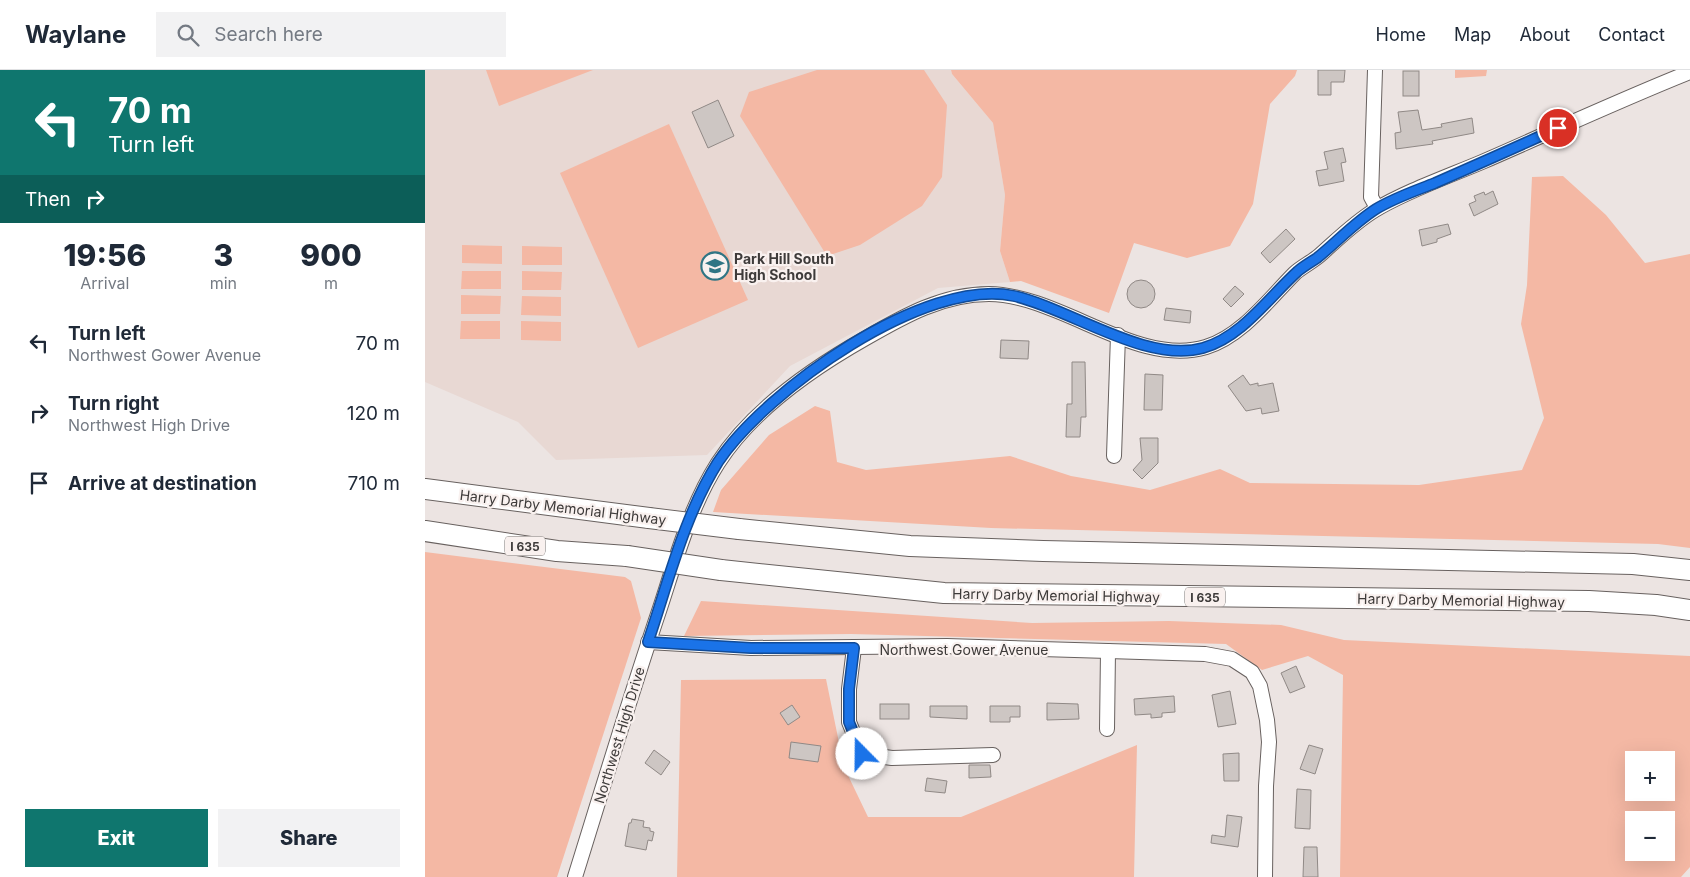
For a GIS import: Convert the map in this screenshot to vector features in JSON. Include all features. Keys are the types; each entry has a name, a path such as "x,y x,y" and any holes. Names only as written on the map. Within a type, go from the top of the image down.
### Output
{"highway":[{"name":"Harry Darby Memorial Highway","path":"425,489 739,529 910,546 1024,551 1633,564 1690,570"},
{"name":"Harry Darby Memorial Highway","path":"425,531 557,551 627,556 721,570 944,593 1589,601 1656,605 1690,610"}],"street":[{"path":"1375,70 1371,197 1377,208"},
{"name":"Northwest High Drive","path":"575,877 648,642 699,498 719,462 743,432 773,402 824,362 927,306 945,300 986,294 1011,295 1042,304 1118,335 1161,350 1177,352 1203,348 1232,335 1301,268 1377,208 1690,72"},
{"path":"1114,456 1118,335"},
{"name":"Northwest Gower Avenue","path":"648,642 751,648 947,646 1216,655 1232,659 1252,672 1260,686 1268,728 1265,877"},
{"path":"854,648 849,689 849,722 862,754 892,758 993,755"},
{"path":"1107,729 1108,651"}],"shaded area":[{"name":"Park Hill South High School","path":"425,70 951,70 952,74 993,123 1005,195 1000,251 1010,282 938,288 790,366 707,455 556,460 518,422 425,382"},
{"path":"486,70 593,70 499,106"},
{"path":"817,70 924,70 947,105 942,177 922,206 860,245 827,256 740,116 749,92"},
{"path":"951,70 1297,70 1295,76 1270,104 1253,204 1230,246 1187,258 1134,243 1109,313 1021,281 1010,282 1000,251 1005,195 993,123 952,74"},
{"path":"1455,70 1487,70 1486,76 1455,78"},
{"path":"669,124 748,300 638,348 560,173"},
{"path":"1563,176 1606,215 1645,263 1690,254 1690,548 1658,544 991,528 713,512 721,490 769,435 815,406 830,411 837,462 866,470 1010,456 1071,476 1150,490 1220,469 1250,483 1419,485 1522,470 1544,418 1521,324 1527,285 1532,177"},
{"path":"462,245 502,246 502,264 462,263"},
{"path":"522,246 562,247 562,265 522,265"},
{"path":"462,271 501,271 501,289 461,289"},
{"path":"522,271 562,272 561,290 522,290"},
{"path":"461,295 501,296 500,314 461,314"},
{"path":"522,296 561,297 561,316 521,315"},
{"path":"461,321 500,321 500,339 460,339"},
{"path":"521,321 561,322 561,341 521,340"},
{"path":"425,552 625,577 631,581 641,618 557,877 425,877"},
{"path":"701,601 1032,623 1169,621 1281,625 1344,640 1690,656 1690,867 1681,877 1340,877 1343,675 1308,656 1262,670 1226,644 851,634 684,636"},
{"path":"826,679 844,767 868,817 961,817 1137,745 1134,877 677,877 681,680"}],"building":[{"path":"1318,70 1345,70 1344,82 1331,82 1331,95 1318,95"},
{"path":"1403,71 1419,71 1419,96 1403,96"},
{"path":"718,100 734,136 708,148 692,112"},
{"path":"1418,110 1422,130 1442,127 1441,124 1472,118 1474,133 1432,141 1433,144 1396,149 1395,133 1401,132 1398,112"},
{"path":"1343,148 1346,162 1341,163 1344,181 1319,186 1316,171 1328,169 1324,152"},
{"path":"1493,191 1498,204 1474,216 1469,204 1476,201 1474,196 1484,192 1485,195"},
{"path":"1448,224 1451,234 1437,239 1437,242 1422,246 1419,230"},
{"path":"1286,229 1295,239 1270,263 1261,253"},
{"path":"1141,280 1151,284 1155,294 1151,304 1141,308 1131,304 1127,294 1131,284"},
{"path":"1235,286 1244,294 1231,307 1223,299"},
{"path":"1166,308 1191,311 1190,323 1164,320"},
{"path":"1001,340 1029,341 1028,359 1000,358"},
{"path":"1072,362 1085,362 1086,417 1081,417 1080,437 1066,437 1067,404 1072,404"},
{"path":"1145,374 1163,375 1162,410 1144,410"},
{"path":"1243,375 1250,385 1258,383 1258,386 1273,383 1279,411 1262,414 1261,408 1246,411 1228,386"},
{"path":"1140,438 1158,438 1158,463 1142,479 1133,470 1142,460"},
{"path":"1296,666 1305,687 1290,693 1281,673"},
{"path":"1230,691 1236,724 1218,727 1212,695"},
{"path":"1174,696 1175,712 1162,713 1162,717 1151,718 1151,714 1135,715 1134,699"},
{"path":"1047,703 1078,704 1079,719 1047,720"},
{"path":"880,704 909,704 909,719 880,719"},
{"path":"792,705 800,717 788,725 780,713"},
{"path":"930,706 967,706 967,719 930,717"},
{"path":"990,706 1020,706 1020,717 1010,717 1010,722 990,722"},
{"path":"791,742 821,746 818,762 789,758"},
{"path":"1309,745 1323,749 1315,774 1300,769"},
{"path":"654,750 670,762 661,775 645,763"},
{"path":"1239,753 1239,781 1224,781 1223,754"},
{"path":"969,765 990,765 991,777 969,778"},
{"path":"927,778 947,781 945,793 925,791"},
{"path":"1297,789 1311,790 1310,829 1295,828"},
{"path":"1227,815 1242,817 1238,847 1211,843 1212,835 1225,837"},
{"path":"632,819 644,821 643,827 650,828 650,831 654,832 652,841 648,840 646,850 625,846 629,823 631,823"},
{"path":"1304,847 1317,847 1318,877 1303,877"}],"place":[{"name":"Park Hill South High School","path":"715,266"}],"route":[{"path":"862,754 849,722 849,689 854,648 751,648 648,642 699,498 719,462 743,432 773,402 799,379 824,362 910,313 945,300 986,294 1011,295 1042,304 1118,335 1161,350 1177,352 1203,348 1232,335 1301,268 1316,259 1341,236 1377,208 1558,128"}]}
